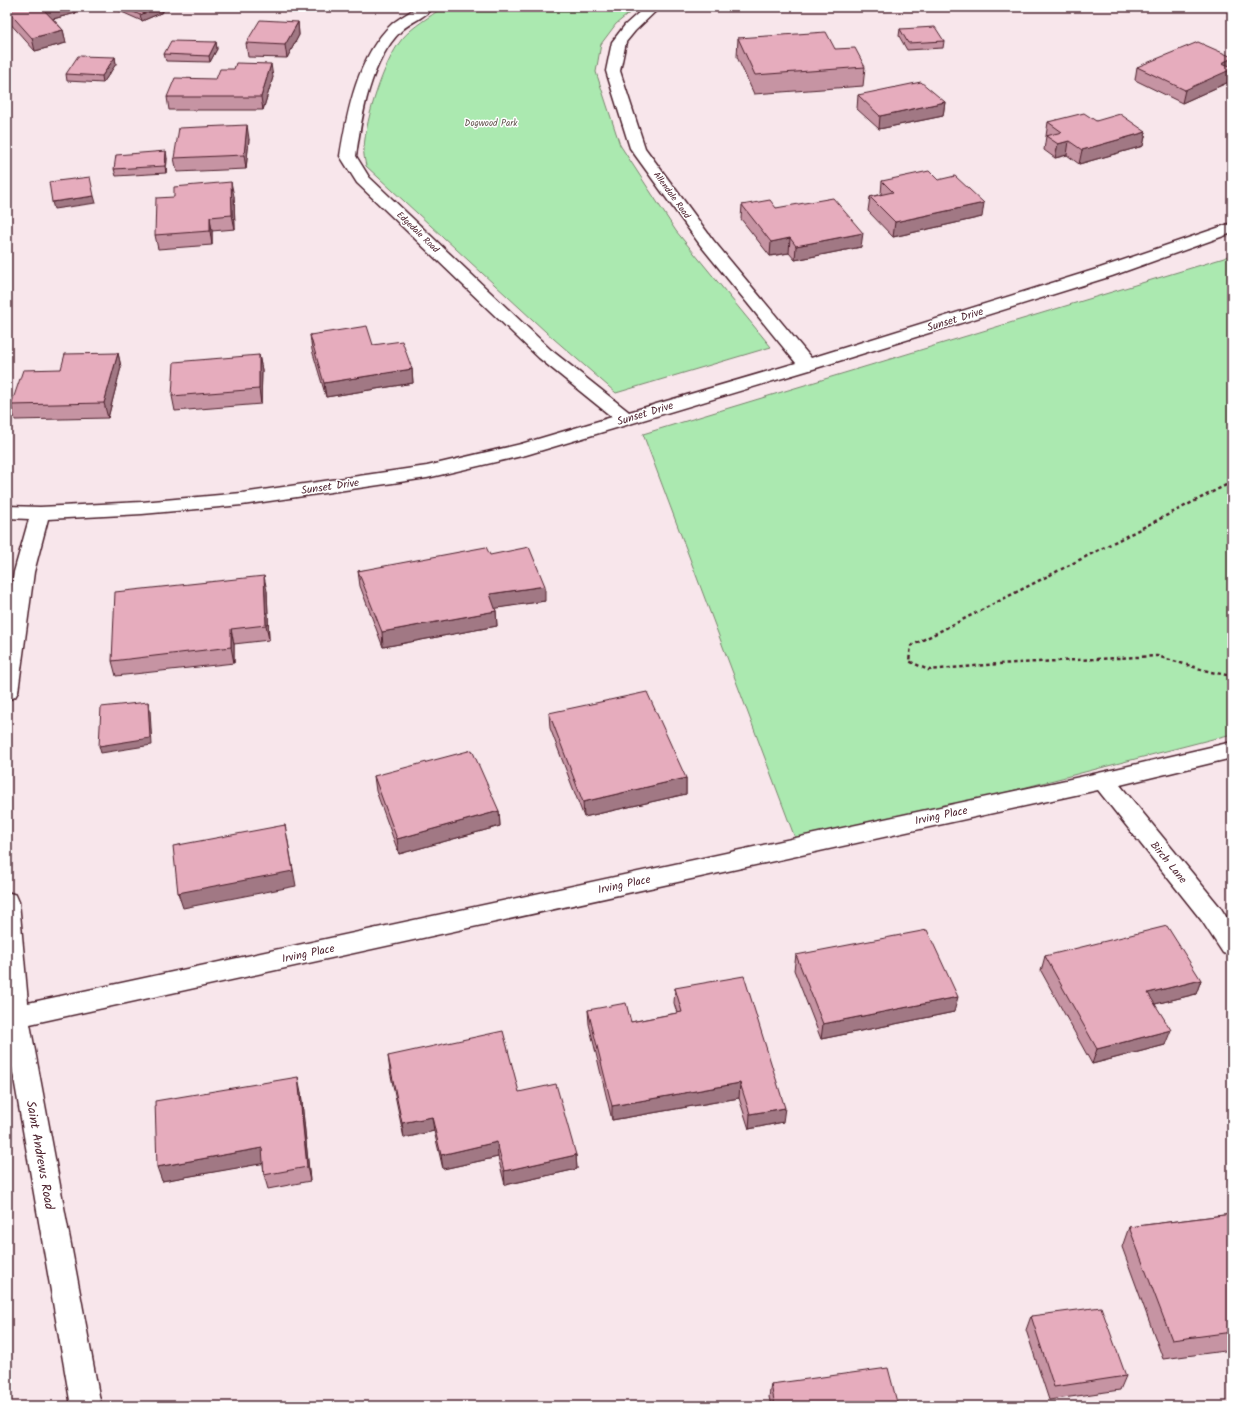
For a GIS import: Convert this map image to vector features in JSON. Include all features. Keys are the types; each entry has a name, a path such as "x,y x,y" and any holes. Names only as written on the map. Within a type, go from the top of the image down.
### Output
{"street":[{"name":"Edgedale Road","path":"426,7 398,27 382,44 363,84 353,122 348,156 363,180 539,348 626,419"},
{"name":"Allendale Road","path":"654,7 630,28 618,42 613,71 638,148 707,243 807,365"},
{"name":"Sunset Drive","path":"7,512 40,513 142,508 242,499 427,472 526,449 807,365 1106,272 1232,228"},
{"name":"Sunset Drive","path":"7,524 40,513"},
{"path":"7,692 24,572 40,513"},
{"name":"Irving Place","path":"16,1016 1103,780 1232,750"},
{"name":"Birch Lane","path":"1103,780 1211,914 1232,946"},
{"name":"Saint Andrews Road","path":"7,902 16,1016 86,1406"}],"path":[{"path":"1232,482 911,646 909,661 928,670 998,664 1157,656 1211,672 1232,676"}],"green space":[{"name":"Dogwood Park","path":"443,7 637,7 616,24 601,44 596,72 620,145 676,231 771,347 616,393 546,332 366,166 364,157 365,136 372,107 388,62 406,34"},
{"path":"1232,253 1232,734 798,846 643,434 1224,258"}],"building":[{"path":"7,7 45,7 42,8 63,30 32,38 7,10"},
{"path":"123,7 159,7 140,15"},
{"path":"260,20 298,22 285,45 246,43"},
{"path":"935,27 944,41 908,43 900,29"},
{"path":"826,32 835,49 855,48 865,67 755,75 738,38"},
{"path":"171,41 216,42 209,56 164,54"},
{"path":"1198,42 1232,57 1222,63 1232,67 1232,69 1185,90 1137,67"},
{"path":"78,56 115,57 102,76 66,74"},
{"path":"236,63 271,64 261,97 167,97 175,78 216,79 220,69 234,69"},
{"path":"921,82 945,102 880,116 858,95"},
{"path":"1084,113 1096,121 1120,114 1146,132 1082,150 1069,141 1058,144 1046,136 1062,132 1048,122"},
{"path":"247,125 244,155 174,158 179,128"},
{"path":"166,151 165,166 114,169 116,155"},
{"path":"929,171 938,180 955,176 984,203 895,222 870,197 893,192 882,181"},
{"path":"90,177 94,196 52,202 49,182"},
{"path":"231,182 232,215 210,217 210,231 155,235 156,198 174,197 174,187"},
{"path":"833,198 863,233 796,246 790,238 771,242 742,205 770,200 776,208"},
{"path":"367,326 373,345 402,341 412,369 324,383 310,335"},
{"path":"118,353 104,403 11,405 23,370 61,369 65,354"},
{"path":"259,355 259,389 172,396 174,362"},
{"path":"486,547 490,555 529,547 545,586 490,594 496,611 382,632 358,571"},
{"path":"264,576 266,625 231,629 231,647 112,661 115,592"},
{"path":"647,692 686,778 583,802 549,713"},
{"path":"148,702 150,738 99,746 101,707"},
{"path":"472,750 499,811 397,839 374,776"},
{"path":"285,825 293,871 178,893 173,846"},
{"path":"1167,926 1201,980 1148,993 1171,1030 1097,1049 1045,956"},
{"path":"927,930 958,997 823,1024 796,955"},
{"path":"744,976 785,1108 750,1114 740,1083 612,1106 588,1010 626,1003 631,1022 682,1012 675,988"},
{"path":"503,1031 519,1092 556,1084 576,1155 504,1171 497,1142 441,1155 432,1117 402,1123 388,1056"},
{"path":"298,1077 307,1167 264,1175 262,1148 157,1167 155,1101"},
{"path":"1232,1214 1232,1332 1172,1340 1129,1227"},
{"path":"1101,1307 1126,1376 1054,1387 1031,1316"},
{"path":"888,1368 898,1406 775,1406 771,1384"}]}
